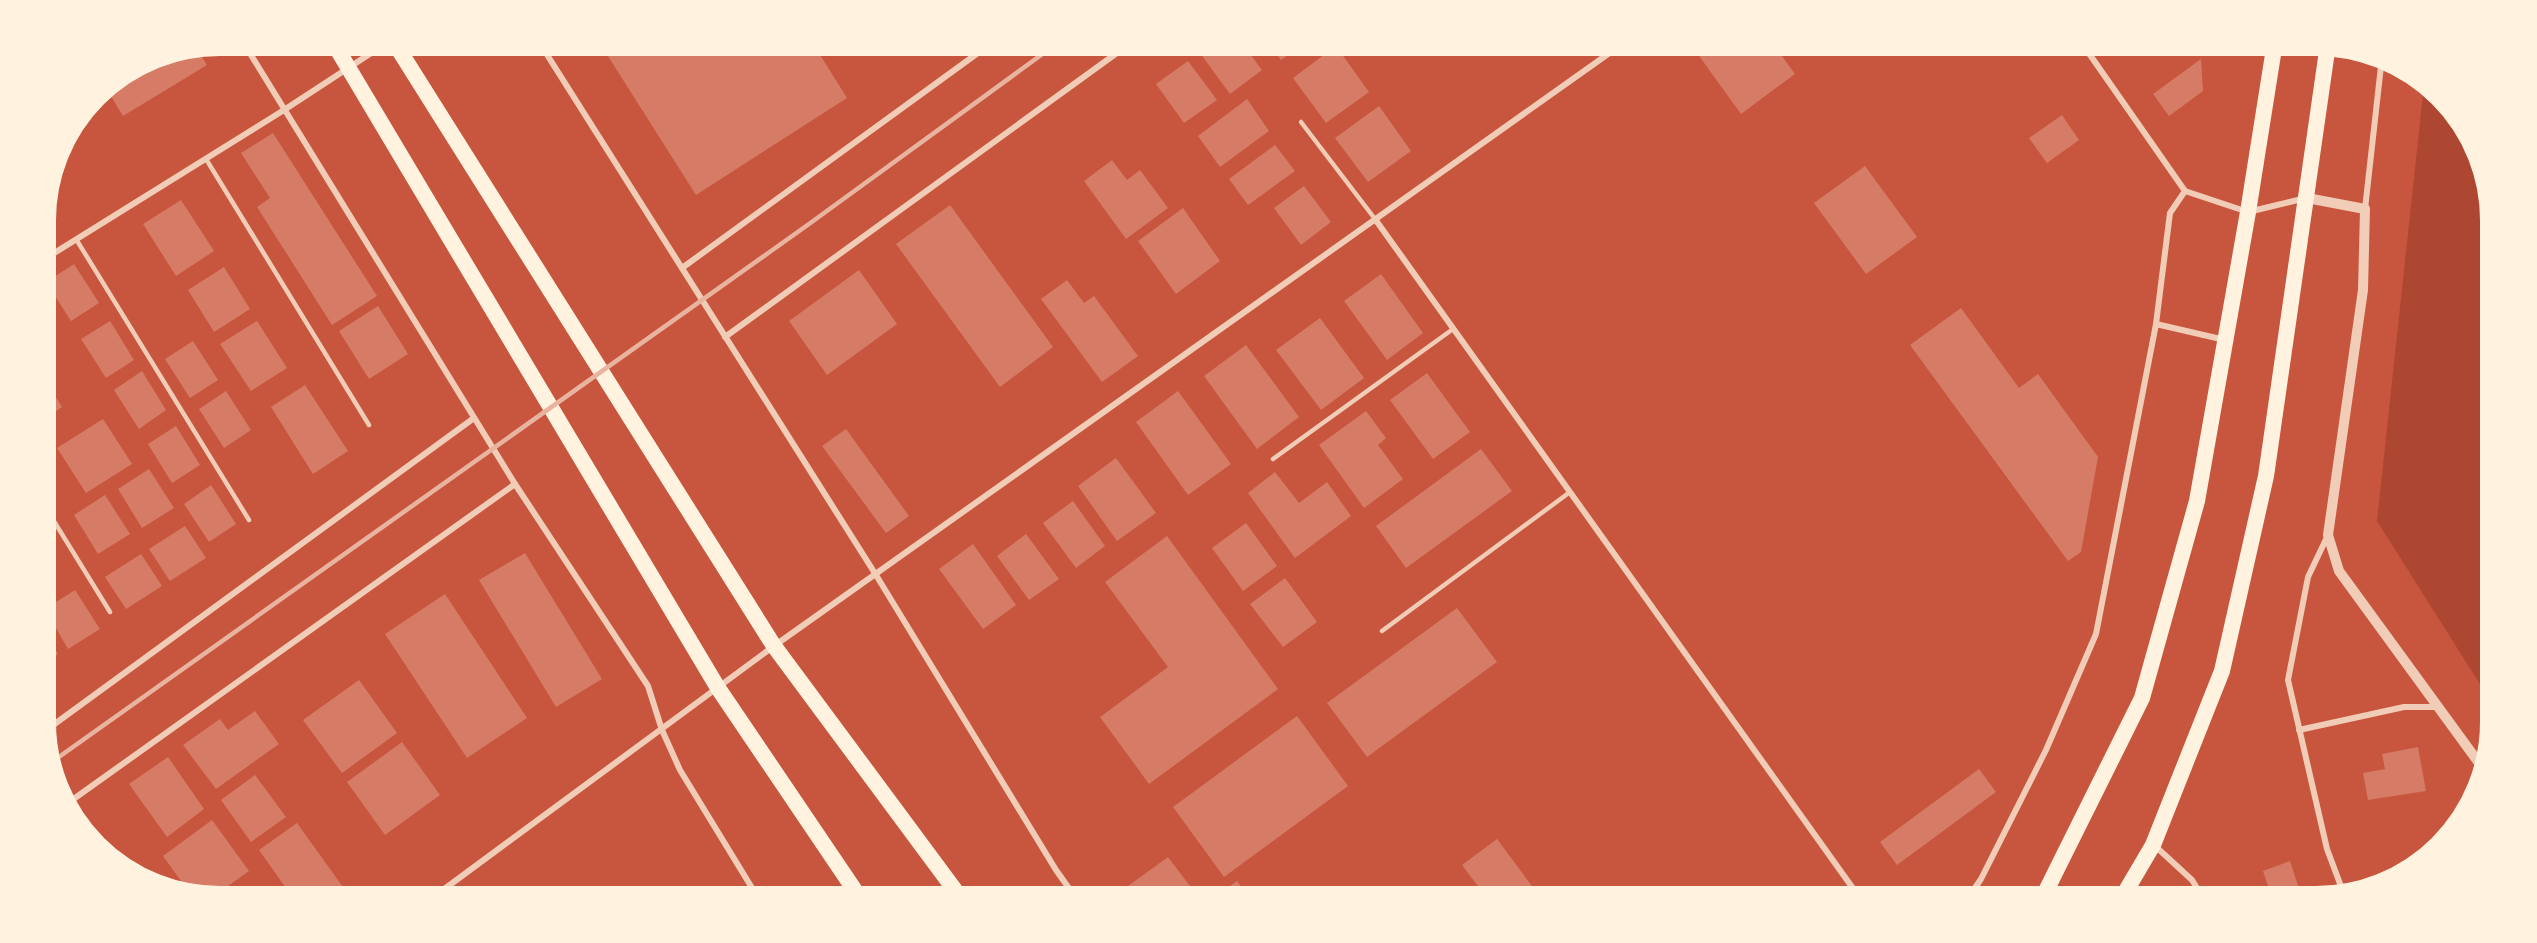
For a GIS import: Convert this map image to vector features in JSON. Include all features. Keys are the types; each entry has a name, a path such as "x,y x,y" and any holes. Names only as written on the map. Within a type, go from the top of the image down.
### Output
{"highway":[{"path":"340,53 718,688 855,890"},
{"path":"401,53 774,646 955,890"},
{"path":"2046,890 2142,698 2197,501 2273,53"},
{"path":"2126,890 2153,845 2222,671 2266,476 2327,53"}],"street":[{"path":"250,53 514,483 648,686 662,730 680,770 753,890"},
{"path":"53,254 284,110 371,53"},
{"path":"546,53 876,575 1070,890"},
{"path":"682,268 978,53"},
{"path":"725,337 1117,53"},
{"path":"443,890 774,646 1609,53"},
{"path":"2089,53 2185,191 2248,212 2307,198 2365,209"},
{"path":"2342,888 2327,849 2288,680 2308,577 2328,535 2363,290 2365,209 2381,66"},
{"path":"1973,890 2046,750 2096,634 2156,324 2170,213 2185,191"},
{"path":"1375,219 1854,890"},
{"path":"2156,324 2224,340"},
{"path":"52,726 474,418"},
{"path":"72,800 514,483"},
{"path":"2328,535 2339,571 2479,763"},
{"path":"2299,730 2404,707 2438,707"},
{"path":"2153,845 2192,880 2198,890"}],"lane":[{"path":"1301,122 1375,219"},
{"path":"206,159 369,425"},
{"path":"76,239 249,520"},
{"path":"1273,459 1453,329"},
{"path":"1382,631 1570,492"},
{"path":"52,519 110,612"}],"shaded area":[{"path":"2423,91 2450,118 2462,136 2472,156 2483,198 2484,691 2377,521"}],"building":[{"path":"606,53 819,53 847,98 696,195"},
{"path":"1200,53 1249,53 1262,70 1230,94"},
{"path":"1276,53 1290,53 1281,60"},
{"path":"1327,53 1341,53 1369,92 1326,123 1293,78"},
{"path":"1697,53 1780,53 1795,74 1741,114"},
{"path":"200,54 207,65 123,116 110,94 118,87 156,65"},
{"path":"2201,59 2203,91 2169,116 2153,94"},
{"path":"1188,61 1217,100 1184,123 1156,84"},
{"path":"1247,99 1269,131 1220,167 1198,136"},
{"path":"1379,106 1411,151 1368,182 1335,138"},
{"path":"2062,115 2079,140 2047,163 2029,138"},
{"path":"273,133 377,296 332,325 257,207 270,198 241,153"},
{"path":"1275,145 1295,171 1248,205 1229,179"},
{"path":"1112,160 1127,180 1140,170 1168,208 1126,239 1084,181"},
{"path":"1865,166 1917,237 1866,274 1814,203"},
{"path":"1304,186 1331,222 1301,245 1274,208"},
{"path":"181,200 214,251 176,276 143,224"},
{"path":"950,205 1053,347 1000,387 896,244"},
{"path":"1183,208 1220,261 1176,294 1138,241"},
{"path":"74,264 99,303 71,321 53,293 53,278"},
{"path":"224,267 250,309 214,332 188,290"},
{"path":"859,270 897,324 827,375 789,321"},
{"path":"1381,274 1423,333 1387,360 1344,301"},
{"path":"1067,280 1084,303 1094,296 1138,356 1102,382 1041,299"},
{"path":"378,306 408,354 369,379 339,331"},
{"path":"1961,308 2019,388 2038,374 2098,457 2081,552 2068,561 1910,345"},
{"path":"1320,318 1364,378 1321,410 1276,350"},
{"path":"110,321 134,360 106,378 81,339"},
{"path":"257,321 287,368 251,391 220,344"},
{"path":"193,341 218,380 190,398 165,359"},
{"path":"1246,345 1299,417 1257,449 1204,376"},
{"path":"142,371 166,410 139,429 114,390"},
{"path":"1427,373 1470,432 1433,459 1390,400"},
{"path":"305,385 348,451 313,474 271,407"},
{"path":"226,391 251,430 224,448 199,409"},
{"path":"1178,391 1231,464 1188,495 1136,422"},
{"path":"53,392 62,407 53,413"},
{"path":"1366,411 1386,438 1378,445 1403,479 1364,508 1319,445"},
{"path":"103,419 132,464 86,493 57,448"},
{"path":"176,426 200,465 172,483 148,444"},
{"path":"846,429 909,516 886,533 822,446"},
{"path":"1481,449 1512,491 1406,568 1376,526"},
{"path":"1116,458 1156,513 1117,541 1078,486"},
{"path":"149,469 174,508 142,528 118,489"},
{"path":"1275,472 1299,503 1327,482 1351,516 1295,558 1248,493"},
{"path":"211,485 236,524 209,542 184,504"},
{"path":"105,495 130,534 98,554 74,515"},
{"path":"1073,501 1105,546 1076,568 1043,523"},
{"path":"1246,523 1277,566 1243,591 1212,548"},
{"path":"185,526 206,558 170,581 149,549"},
{"path":"1026,534 1059,579 1029,600 997,556"},
{"path":"1167,536 1278,689 1149,784 1100,717 1168,667 1105,582"},
{"path":"973,544 1016,605 983,629 939,569"},
{"path":"525,553 602,679 556,707 479,580"},
{"path":"141,554 162,586 126,609 105,577"},
{"path":"1285,578 1317,622 1283,647 1250,604"},
{"path":"75,590 100,629 68,649 52,622 52,604"},
{"path":"445,594 527,718 467,758 385,634"},
{"path":"1457,608 1497,662 1367,757 1327,703"},
{"path":"52,644 58,654 52,658"},
{"path":"359,680 397,733 342,773 303,720"},
{"path":"255,711 279,744 216,789 183,745 220,719 228,730"},
{"path":"1297,716 1348,786 1224,877 1173,807"},
{"path":"402,742 440,795 385,835 347,782"},
{"path":"2418,747 2426,791 2368,800 2363,773 2385,769 2382,754"},
{"path":"168,757 204,809 167,837 129,784"},
{"path":"1979,769 1996,792 1897,865 1880,842"},
{"path":"255,775 286,817 251,842 221,800"},
{"path":"212,820 249,871 223,890 198,889 185,887 163,856"},
{"path":"297,823 345,890 287,890 259,850"},
{"path":"1497,839 1535,890 1481,890 1462,865"},
{"path":"1168,857 1193,890 1131,890 1128,886"},
{"path":"2290,861 2299,890 2269,890 2263,871"},
{"path":"1237,881 1244,890 1225,890"}],"railway":[{"path":"57,759 809,224 1044,53"}]}
